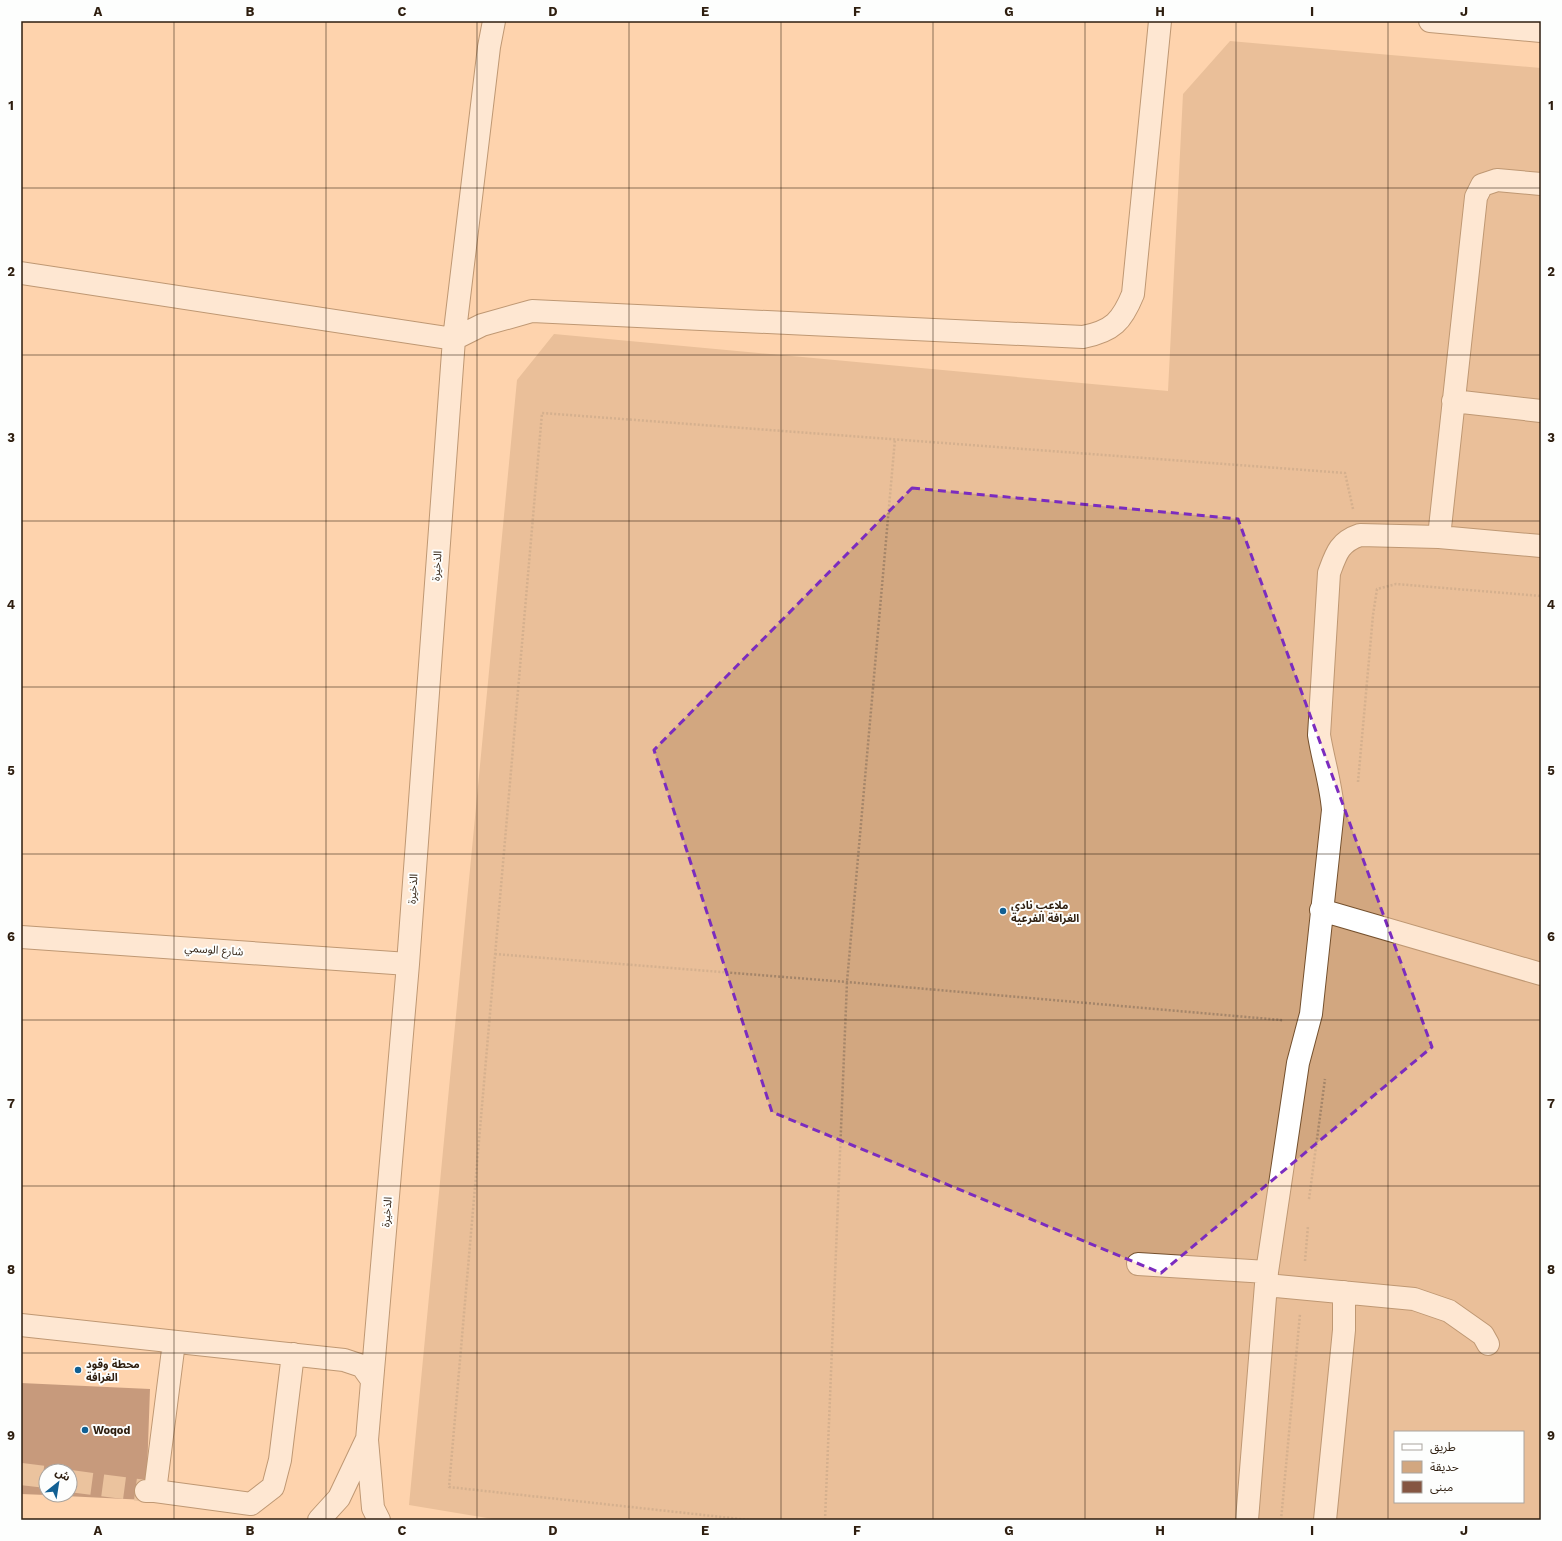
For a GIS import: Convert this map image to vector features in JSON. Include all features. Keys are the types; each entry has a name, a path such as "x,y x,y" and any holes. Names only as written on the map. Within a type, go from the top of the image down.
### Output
{"street":[{"name":"الذخيرة","path":"379,1520 373,1508 367,1440 408,964 454,339 489,46 494,21"},
{"path":"21,273 454,339 482,326 532,311 1084,337 1100,334 1117,324 1128,307 1133,294 1160,21"},
{"path":"1430,21 1501,24 1541,31"},
{"path":"1439,537 1476,197 1482,185 1496,180 1541,184"},
{"path":"1453,401 1541,411"},
{"path":"1247,1520 1267,1278 1298,1063 1310,1014 1333,810 1329,778 1321,749 1319,735 1326,601 1329,573 1337,550 1350,538 1360,535 1439,537 1541,546"},
{"path":"1321,910 1541,974"},
{"name":"شارع الوسمي","path":"21,937 408,964"},
{"path":"1138,1264 1267,1278 1302,1289 1414,1299 1449,1311 1483,1336 1488,1344"},
{"path":"1325,1520 1344,1330 1344,1292"},
{"path":"21,1325 344,1360 362,1366 372,1380"},
{"path":"174,1342 151,1491 251,1504 273,1487 280,1460 293,1354"},
{"name":"الذخيرة","path":"319,1520 339,1498 367,1440"}],"path":[{"path":"749,1520 450,1487 542,413 1345,473 1360,535"},
{"path":"825,1520 847,982 895,439"},
{"path":"1358,782 1373,616 1377,589 1396,584 1541,596"},
{"path":"495,954 847,982 1281,1020 1279,1040 1304,1042"},
{"path":"1309,1199 1325,1074"},
{"path":"1281,1520 1308,1226"}],"highlighted area":[{"path":"912,488 1238,519 1432,1047 1161,1273 772,1112 654,750"}],"green space":[{"name":"ملاعب نادي الغرافة الفرعية","path":"1230,41 1541,68 1541,1520 499,1520 409,1505 517,380 554,334 1168,391 1183,94"}],"building":[{"name":"Woqod","path":"21,1383 150,1389 146,1500 78,1497 78,1463 38,1463 38,1495 21,1494"}],"tunnel":[{"path":"21,1474 38,1476"},
{"path":"78,1482 146,1491"}],"place":[{"name":"ملاعب نادي الغرافة الفرعية","path":"1003,911"},
{"name":"محطة وقود الغرافة","path":"78,1370"},
{"name":"Woqod","path":"85,1430"}]}
